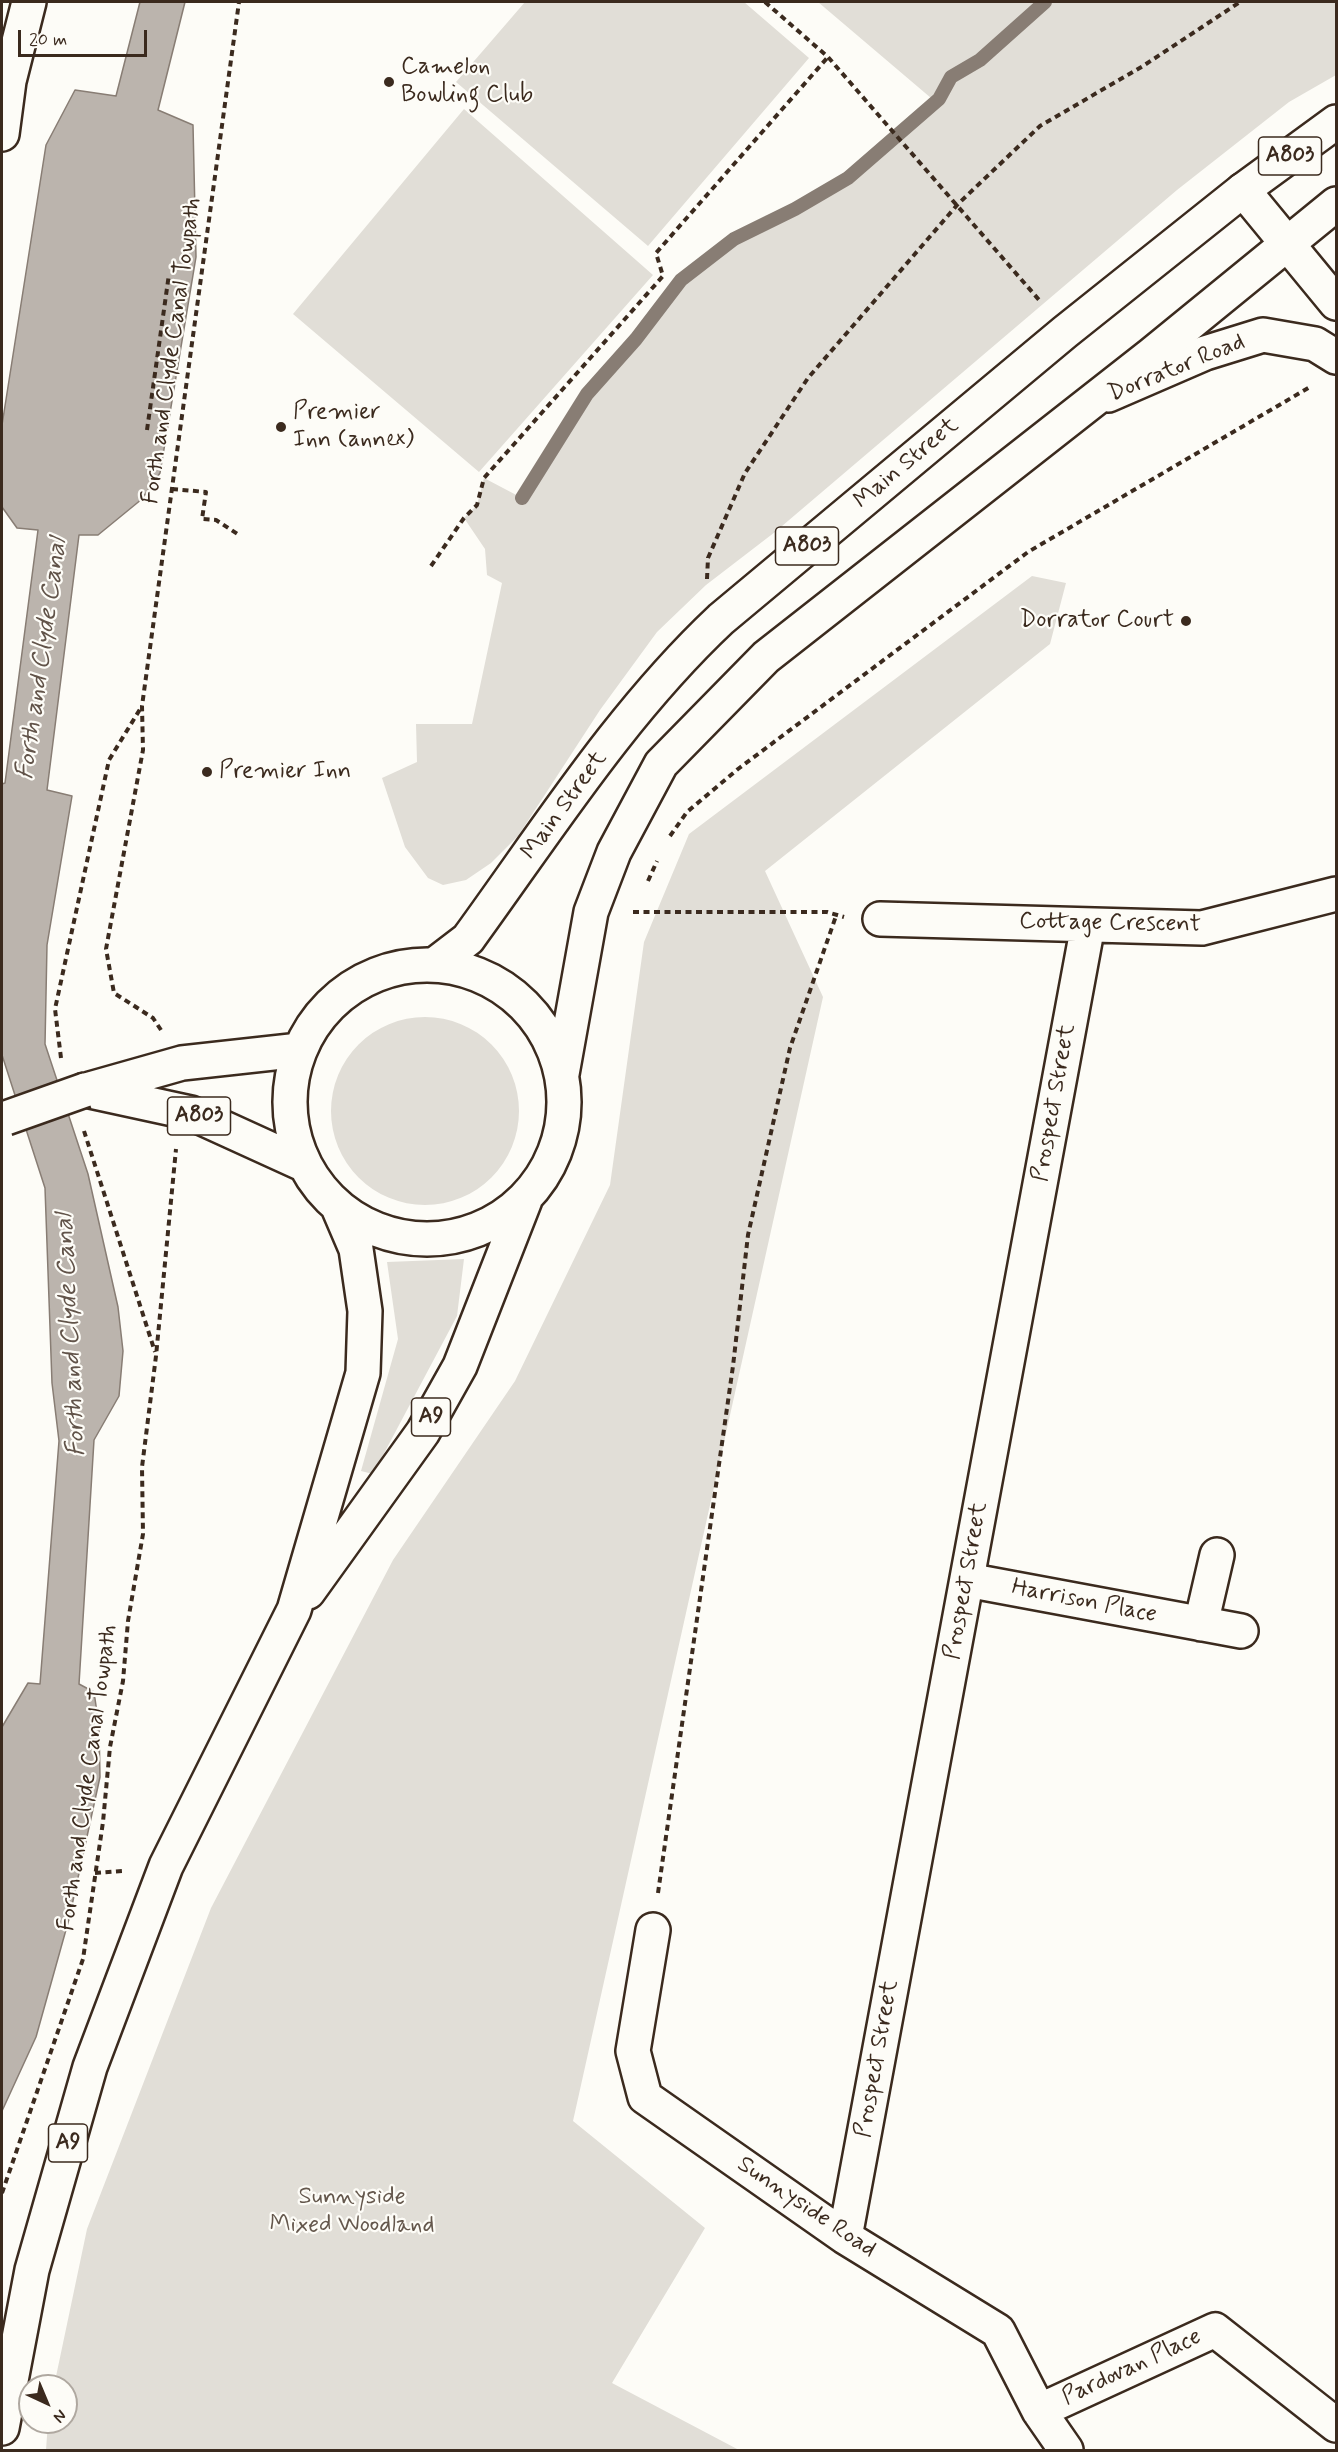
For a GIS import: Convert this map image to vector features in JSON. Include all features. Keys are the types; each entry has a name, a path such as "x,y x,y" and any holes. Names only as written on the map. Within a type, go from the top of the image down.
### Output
{"main road":[{"path":"2,134 9,81 29,2"},
{"name":"Main Street","path":"434,965 468,939 641,702 676,661 721,619 1065,332 1243,190 1336,122"},
{"path":"1243,190 1336,303"},
{"name":"A803","path":"562,1074 591,912 614,852 661,764 706,715 766,657 1087,405 1336,204"},
{"name":"Dorrator Road","path":"1087,405 1205,353 1263,335 1315,344 1336,357"},
{"name":"Cottage Crescent","path":"880,919 1202,928 1336,894"},
{"name":"Prospect Street","path":"845,2237 1088,925"},
{"path":"416,963 478,974 516,998 545,1032 562,1074 564,1119 551,1162 525,1200 488,1227 447,1238 397,1238 355,1221 320,1191 294,1140 289,1100 300,1050 316,1020 349,989 398,968 416,963"},
{"name":"A803","path":"4,1119 85,1090 182,1064 300,1050"},
{"name":"A803","path":"85,1090 191,1113 305,1165"},
{"name":"A9","path":"2,2428 33,2270 90,2067 166,1866 294,1610 423,1432 460,1366 525,1200"},
{"name":"A9","path":"294,1610 363,1373 365,1311 356,1250 338,1207"},
{"path":"1201,1624 1217,1555"},
{"name":"Harrison Place","path":"967,1580 1241,1631"},
{"name":"Sunnyside Road","path":"653,1930 633,2050 645,2097 845,2237 998,2331 1039,2411 1066,2451"},
{"name":"Pardovan Place","path":"1039,2411 1215,2330 1336,2425"}],"path":[{"name":"Forth and Clyde Canal Towpath","path":"182,1064 153,1018 114,993 106,949 143,750 142,706 239,2"},
{"path":"765,2 828,57 907,150 958,204 1065,332"},
{"path":"721,619 706,585 708,558 745,473 808,378 958,204 1040,126 1143,66 1240,2"},
{"path":"431,566 464,518 477,505 484,478 663,276 656,253 828,57"},
{"path":"147,430 169,274"},
{"path":"665,843 687,812 738,769 1028,552 1316,384"},
{"path":"172,489 206,492 202,519 216,520 239,535"},
{"name":"Forth and Clyde Canal Towpath","path":"109,760 142,706"},
{"path":"647,882 660,853"},
{"path":"634,912 639,902"},
{"path":"591,912 827,912 836,916 790,1048 748,1234 733,1366 653,1930"},
{"name":"Forth and Clyde Canal Towpath","path":"2,2193 83,1959 104,1822 110,1747 123,1681 128,1621 143,1534 142,1467 156,1356 176,1148 191,1113"}],"green space":[{"path":"525,2 744,2 809,58 648,246 456,82"},
{"path":"818,2 1336,2 1336,75 1289,102 1177,190 775,532 706,585 657,632 600,710 518,836 491,863 466,880 443,885 428,878 405,847 382,778 417,762 416,724 472,724 502,583 487,575 485,549 464,518 477,505 484,478 522,498 587,394 636,339 681,280 734,239 795,209 848,178 896,138 901,126 931,98"},
{"path":"464,109 653,275 479,472 293,314"},
{"name":"Sunnyside Mixed Woodland","path":"1032,576 1066,583 1050,644 765,871 823,997 573,2121 705,2228 612,2383 739,2450 46,2450 47,2434 78,2434 78,2374 57,2374 87,2229 211,1908 393,1560 515,1381 610,1185 644,942 689,834"},
{"path":"434,1017 461,1024 492,1044 512,1075 518,1093 518,1129 512,1147 492,1178 461,1198 443,1204 416,1205 381,1194 365,1184 352,1171 338,1147 332,1129 331,1102 342,1067 352,1051 365,1038 389,1024 407,1018"},
{"path":"464,1259 457,1316 373,1474 361,1471 398,1339 387,1262"}],"water":[{"name":"Forth and Clyde Canal","path":"140,2 185,2 158,110 193,125 196,257 160,473 142,499 98,535 79,535 47,790 72,796 47,945 45,1044 88,1174 118,1307 123,1351 119,1396 94,1440 79,1684 94,1692 99,1726 100,1777 69,1919 36,2037 2,2111 2,1727 28,1683 40,1684 59,1441 52,1383 45,1188 2,1055 2,784 5,783 38,530 17,528 2,507 2,425 46,145 75,90 116,96"}],"waterway":[{"path":"522,498 587,394 636,339 681,280 734,239 795,209 848,178 939,99 951,77 980,60 1045,2"}],"place":[{"name":"Camelon Bowling Club","path":"389,82"},
{"name":"Premier Inn (annex)","path":"281,427"},
{"name":"Dorrator Court","path":"1186,621"},
{"name":"Premier Inn","path":"207,772"}]}
